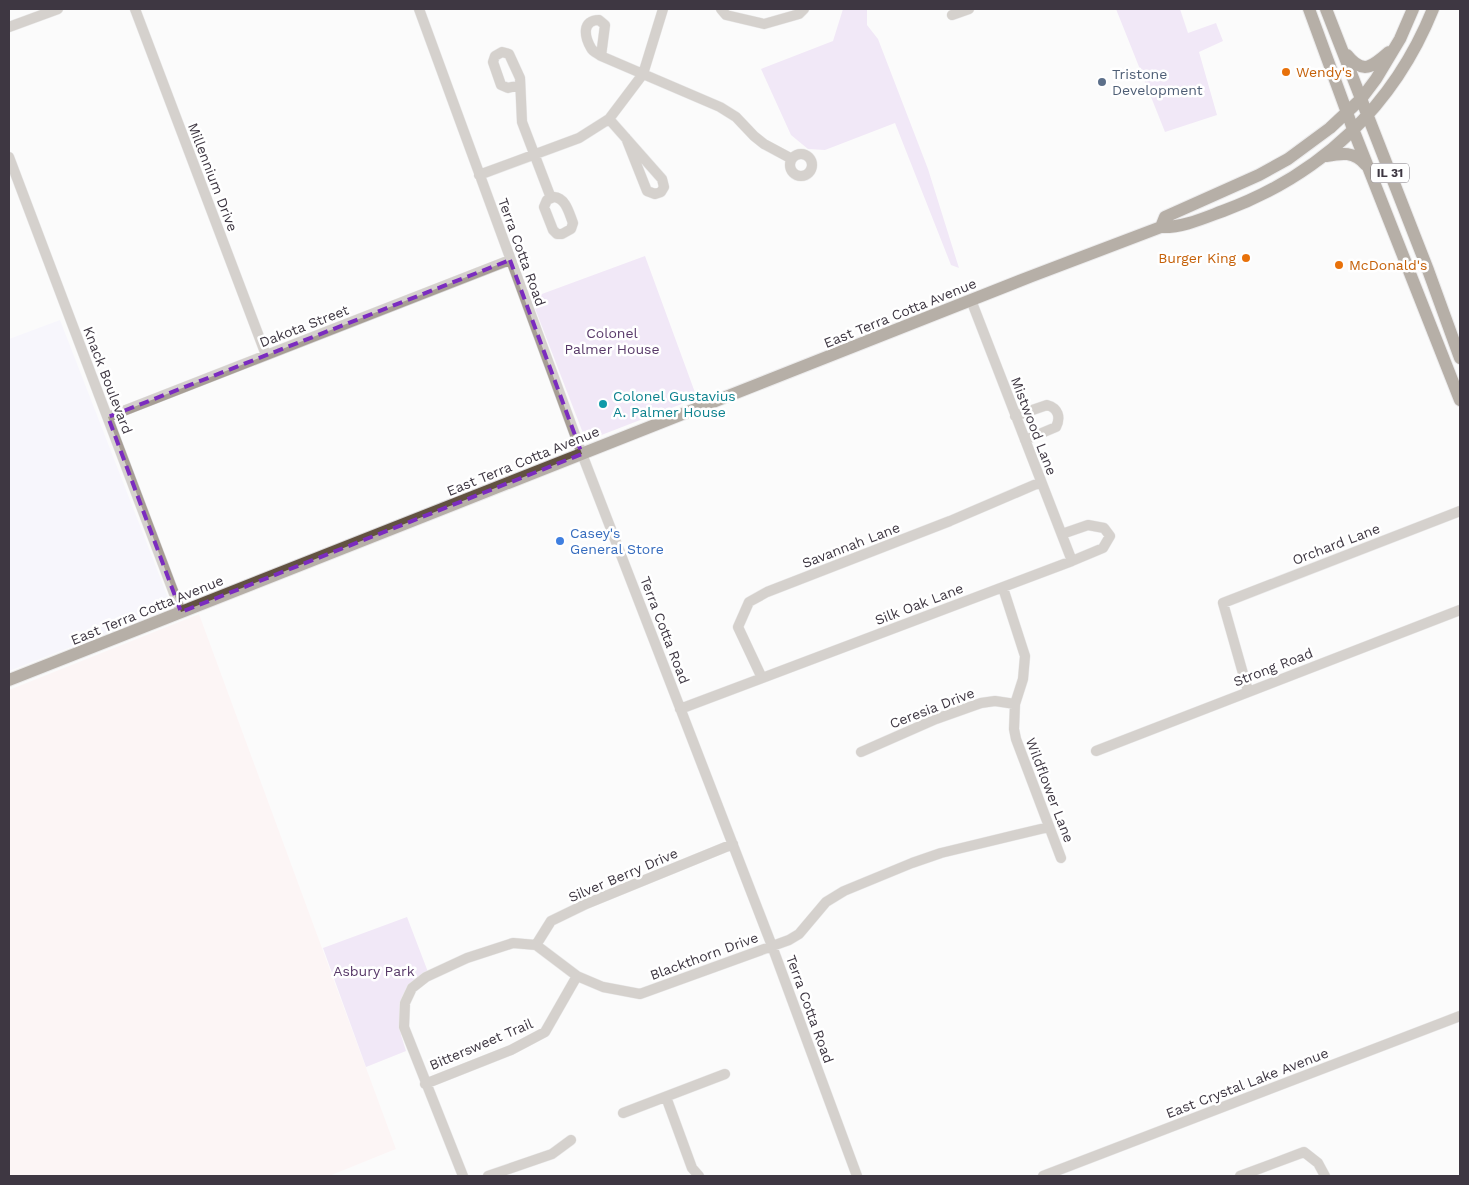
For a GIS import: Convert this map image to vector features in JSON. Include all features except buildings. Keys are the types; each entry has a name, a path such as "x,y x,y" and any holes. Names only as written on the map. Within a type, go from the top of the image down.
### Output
{"main road":[{"name":"IL 31","path":"1309,9 1460,400"},
{"name":"IL 31","path":"1326,9 1428,270 1460,358"},
{"path":"1340,45 1358,67 1364,68 1374,64 1400,39 1413,9"},
{"name":"East Terra Cotta Avenue","path":"9,680 1161,227 1171,228 1203,219 1248,202 1286,182 1323,156 1367,116 1388,91 1410,58 1433,9"},
{"name":"East Terra Cotta Avenue","path":"1161,227 1165,217 1259,175 1288,159 1320,136 1361,99 1376,79 1400,39"},
{"path":"1323,156 1339,153 1355,155 1370,170"}],"street":[{"path":"9,27 58,9"},
{"name":"Millennium Drive","path":"134,9 266,356"},
{"name":"Terra Cotta Road","path":"419,9 582,454 772,946 857,1176"},
{"path":"479,175 579,138 609,119 644,74 663,9"},
{"path":"721,9 726,14 764,24 799,14 804,9"},
{"path":"952,15 969,9"},
{"path":"601,56 720,107 736,117 754,136 792,159"},
{"path":"520,85 522,122 551,198"},
{"path":"609,119 626,138 662,179 664,186 661,192 652,194 645,188 626,138"},
{"name":"Knack Boulevard","path":"9,158 181,612"},
{"name":"Dakota Street","path":"108,417 510,260"},
{"name":"Mistwood Lane","path":"972,300 1072,561"},
{"path":"1015,416 1042,405 1052,406 1058,413 1060,419 1056,427 1025,440"},
{"name":"Savannah Lane","path":"762,678 738,627 749,602 767,592 950,521 1041,482"},
{"name":"Orchard Lane","path":"1248,691 1223,603 1460,511"},
{"name":"Silk Oak Lane","path":"680,709 1072,561 1103,548 1110,536 1104,528 1088,525 1062,534"},
{"name":"Wildflower Lane","path":"1003,588 1025,656 1023,679 1015,704 1014,729 1018,747 1061,858"},
{"name":"Strong Road","path":"1096,752 1248,691 1460,610"},
{"name":"Ceresia Drive","path":"861,752 936,719 981,703 994,701 1015,704"},
{"name":"Blackthorn Drive","path":"536,945 577,976 604,987 640,994 789,940 799,934 826,902 844,891 912,863 942,853 1049,828"},
{"name":"Silver Berry Drive","path":"536,945 551,921 586,904 732,844"},
{"path":"462,1176 404,1027 405,1004 412,988 426,977 440,970 489,950 513,943 536,945"},
{"name":"Bittersweet Trail","path":"425,1084 511,1050 545,1032 577,976"},
{"name":"East Crystal Lake Avenue","path":"1044,1176 1460,1016"},
{"path":"622,1113 725,1074"},
{"path":"666,1097 692,1168 699,1176"},
{"path":"488,1176 552,1154 571,1140"},
{"path":"1240,1176 1304,1152 1318,1163 1326,1176"}],"highlighted area":[{"path":"510,260 582,454 181,612 108,417"}],"shaded area":[{"path":"60,320 172,608 9,671 9,339"},
{"path":"199,614 396,1149 329,1176 9,1176 9,690"}],"green space":[{"path":"843,9 867,9 867,25 878,39 928,169 959,268 951,265 895,123 825,150 808,149 791,135 761,69 833,41"},
{"path":"1116,9 1180,9 1188,33 1216,23 1223,41 1199,52 1217,115 1165,132"},
{"name":"Colonel Palmer House","path":"645,256 697,398 586,441 531,298"},
{"name":"Asbury Park","path":"407,917 428,972 411,987 400,1023 401,1035 406,1051 366,1067 323,948"}],"place":[{"name":"Wendy's","path":"1286,72"},
{"name":"Tristone Development","path":"1102,82"},
{"name":"Burger King","path":"1246,258"},
{"name":"McDonald's","path":"1339,265"},
{"name":"Colonel Gustavius A. Palmer House","path":"603,404"},
{"name":"Casey's General Store","path":"560,541"}]}
